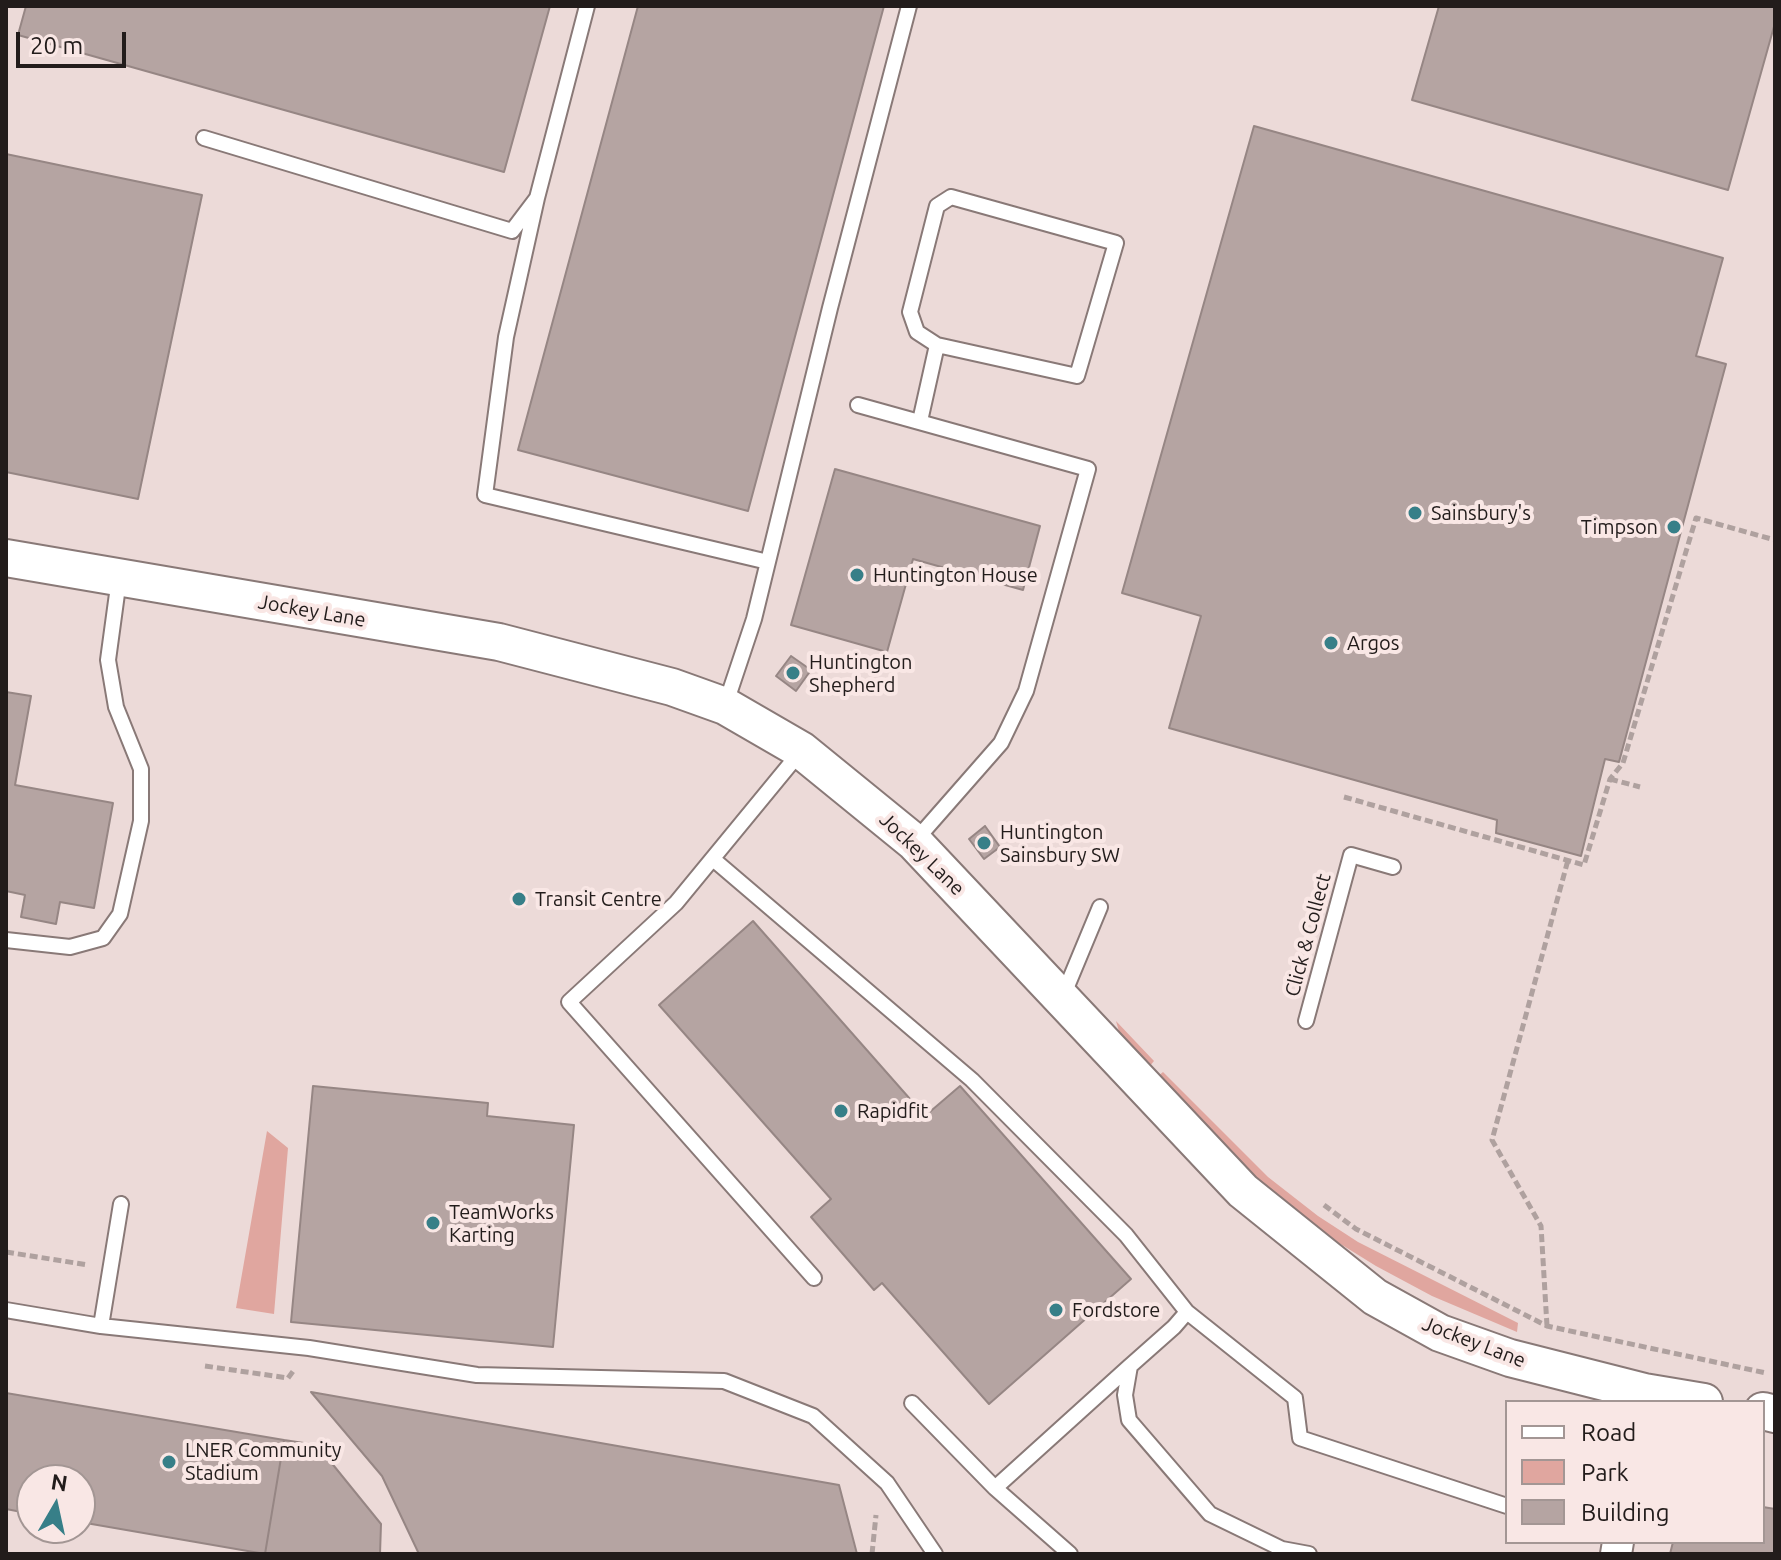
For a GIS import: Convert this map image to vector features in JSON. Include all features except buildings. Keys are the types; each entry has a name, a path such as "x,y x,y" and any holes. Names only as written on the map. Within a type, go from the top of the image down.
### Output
{"street":[{"name":"Jockey Lane","path":"6,558 499,642 645,679 725,706 801,750 914,842 1243,1191 1375,1297 1440,1333 1510,1358 1644,1397 1680,1400"}],"lane":[{"path":"587,6 537,198 506,337 485,495 768,562"},
{"path":"725,706 754,619 830,308 909,6"},
{"path":"204,138 512,231 537,198"},
{"path":"951,197 1116,243 1077,376 937,345 917,332 910,312 937,206 951,197"},
{"path":"920,421 937,345"},
{"path":"858,405 1088,469 1020,704 1001,743 914,842"},
{"path":"6,940 70,947 103,938 120,914 141,821 141,769 116,707 108,660 119,578"},
{"path":"801,750 676,903 569,1002 814,1278"},
{"name":"Click & Collect","path":"1306,1021 1351,855 1393,867"},
{"path":"713,859 972,1080 1126,1235 1187,1312 1295,1398 1300,1438 1505,1505"},
{"path":"1062,1000 1100,907"},
{"path":"101,1326 121,1204"},
{"path":"6,1310 101,1326 309,1348 477,1375 724,1381 813,1416 887,1483 935,1554"},
{"path":"995,1488 1187,1312"},
{"path":"1130,1366 1125,1395 1129,1420 1210,1514 1282,1549 1309,1554"},
{"path":"912,1403 995,1488 1070,1554"}],"path":[{"path":"1344,797 1584,865 1610,779 1623,763 1696,518 1775,540"},
{"path":"1610,779 1640,787"},
{"path":"1547,1326 1541,1226 1492,1140 1568,860"},
{"path":"1322,1203 1356,1229 1547,1326 1775,1374"},
{"path":"6,1252 111,1268"}],"green space":[{"path":"1116,1021 1154,1061 1149,1067 1120,1035"},
{"path":"1163,1072 1268,1177 1318,1216 1358,1242 1518,1323 1517,1332 1432,1296 1326,1235 1259,1183 1157,1077"},
{"path":"267,1131 288,1148 274,1314 236,1308"}],"place":[{"name":"Sainsbury's","path":"1415,513"},
{"name":"Timpson","path":"1674,527"},
{"name":"Huntington House","path":"857,575"},
{"name":"Argos","path":"1331,643"},
{"name":"Huntington Shepherd","path":"793,673"},
{"name":"Huntington Sainsbury SW","path":"984,843"},
{"name":"Transit Centre","path":"519,899"},
{"name":"Rapidfit","path":"841,1111"},
{"name":"TeamWorks Karting","path":"433,1223"},
{"name":"Fordstore","path":"1056,1310"},
{"name":"LNER Community Stadium","path":"169,1462"}]}
